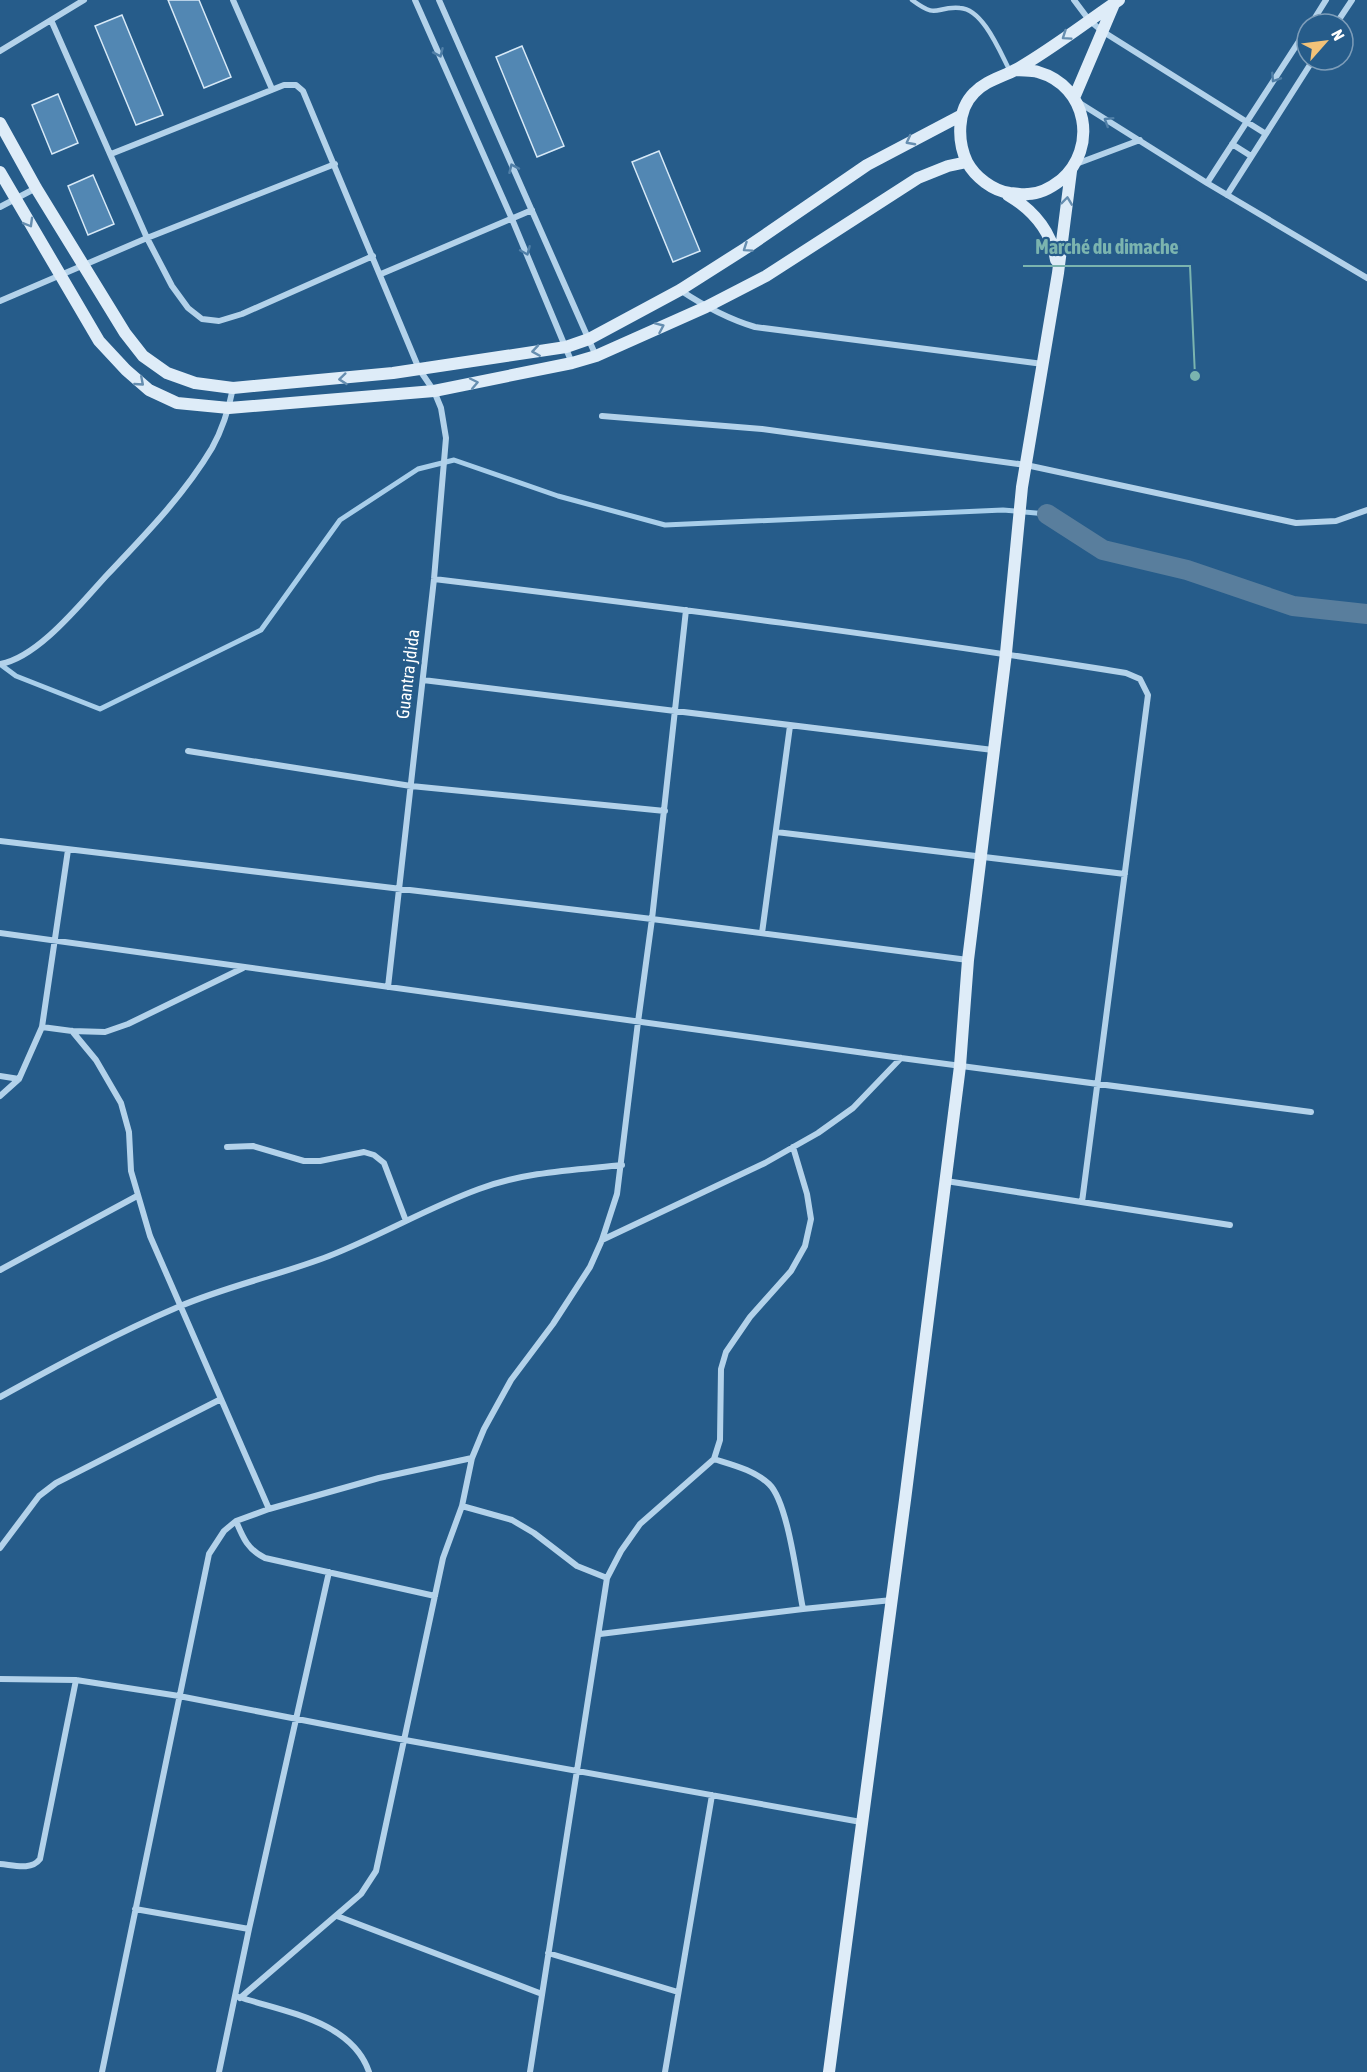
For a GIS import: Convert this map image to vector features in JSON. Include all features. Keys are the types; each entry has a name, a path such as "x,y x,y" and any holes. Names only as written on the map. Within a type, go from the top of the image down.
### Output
{"main road":[{"path":"1075,100 1102,31 1117,2"},
{"path":"1058,273 1054,248 1043,225 1026,206 990,186 967,162 960,139 962,115 973,94 991,80 1013,71 1117,2"},
{"path":"828,2072 892,1600 960,1066 968,960 1006,653 1022,487 1074,167 1084,144 1084,122 1075,100 1058,82 1038,72 1013,71"},
{"path":"0,123 82,265 124,333 143,356 167,373 195,383 233,388 393,374 566,347 589,339 680,290 867,165 962,115"},
{"path":"0,172 99,341 126,370 149,390 177,403 229,408 434,391 596,356 706,307 766,276 918,178 948,166 967,162"},
{"path":"1004,192 1029,195 1052,187 1074,167"}],"street":[{"path":"0,51 84,0"},
{"path":"111,154 272,89 233,0"},
{"path":"415,0 512,219 572,363"},
{"path":"439,0 596,356"},
{"path":"1074,0 1089,20 1102,31 1266,134"},
{"path":"51,20 147,238 172,286 188,308 202,319 219,321 242,314 374,256"},
{"path":"1207,183 1295,47"},
{"path":"1227,195 1305,72"},
{"name":"Guantra jdida","path":"272,89 291,84 303,91 374,256 419,369 434,391 441,408 446,438 434,579 388,987"},
{"path":"1075,100 1207,183 1367,278"},
{"path":"1074,167 1140,141"},
{"path":"1232,144 1251,156"},
{"path":"0,302 147,238 335,164"},
{"path":"0,207 36,188"},
{"path":"381,274 532,210"},
{"path":"680,290 734,321 779,332 1043,364"},
{"path":"0,664 30,651 56,630 185,489 213,446 229,408 233,388"},
{"path":"602,416 762,429 1026,465 1296,523 1336,521 1367,510"},
{"path":"434,579 1006,653 1126,673 1140,679 1148,695 1082,1202"},
{"path":"238,1997 337,1916 361,1894 376,1871 443,1558 462,1506 472,1458 484,1429 511,1380 553,1324 590,1267 602,1240 617,1194 665,811 686,610"},
{"path":"423,680 993,750"},
{"path":"762,933 790,726"},
{"path":"188,751 411,786 665,811"},
{"path":"776,832 1125,874"},
{"path":"0,841 652,919 968,960"},
{"path":"0,1096 19,1079 42,1027 68,850"},
{"path":"0,933 901,1058 1311,1112"},
{"path":"42,1027 105,1032 128,1024 244,968"},
{"path":"72,1031 96,1060 121,1103 129,1132 131,1171 150,1236 269,1509"},
{"path":"602,1240 765,1163 818,1133 853,1108 901,1058"},
{"path":"0,1076 19,1079"},
{"path":"227,1147 253,1146 304,1161 320,1161 364,1152 374,1155 384,1162 406,1221"},
{"path":"530,2072 607,1578 621,1551 640,1524 714,1459 720,1440 721,1369 726,1352 750,1317 791,1271 805,1246 811,1219 807,1194 793,1147"},
{"path":"0,1397 179,1306 328,1256 436,1206 481,1188 530,1175 622,1165"},
{"path":"945,1181 1230,1225"},
{"path":"0,1270 137,1196"},
{"path":"0,1548 39,1496 56,1482 221,1399"},
{"path":"102,2072 209,1554 224,1531 236,1521 269,1509 398,1474 472,1458"},
{"path":"714,1459 750,1471 768,1483 778,1496 784,1514 803,1609"},
{"path":"462,1506 512,1520 534,1533 577,1566 607,1578"},
{"path":"236,1521 245,1542 254,1553 265,1558 435,1596"},
{"path":"219,2072 238,1997 249,1929 329,1572"},
{"path":"600,1634 892,1600"},
{"path":"1,1678 76,1680 180,1696 405,1740 861,1822"},
{"path":"0,1864 29,1867 40,1859 76,1680"},
{"path":"665,2072 712,1795"},
{"path":"135,1909 249,1929"},
{"path":"337,1916 542,1994"},
{"path":"548,1953 678,1992"},
{"path":"238,1997 324,2024 338,2032 354,2045 369,2072"}],"lane":[{"path":"912,0 926,10 934,12 959,7 970,10 981,21 1013,71"}],"building":[{"path":"168,0 199,0 231,77 204,88"},
{"path":"122,15 163,115 136,125 95,26"},
{"path":"522,46 564,146 537,157 496,57"},
{"path":"58,94 78,143 52,154 32,105"},
{"path":"659,151 700,251 673,262 632,162"},
{"path":"93,175 114,224 88,235 68,186"}],"waterway":[{"path":"0,664 16,676 100,709 261,630 340,520 418,469 454,460 558,496 665,525 1003,510 1047,514"},
{"path":"1047,514 1103,550 1187,570 1293,606 1367,614"}],"place":[{"name":"Marché du dimache","path":"1195,376"}]}
